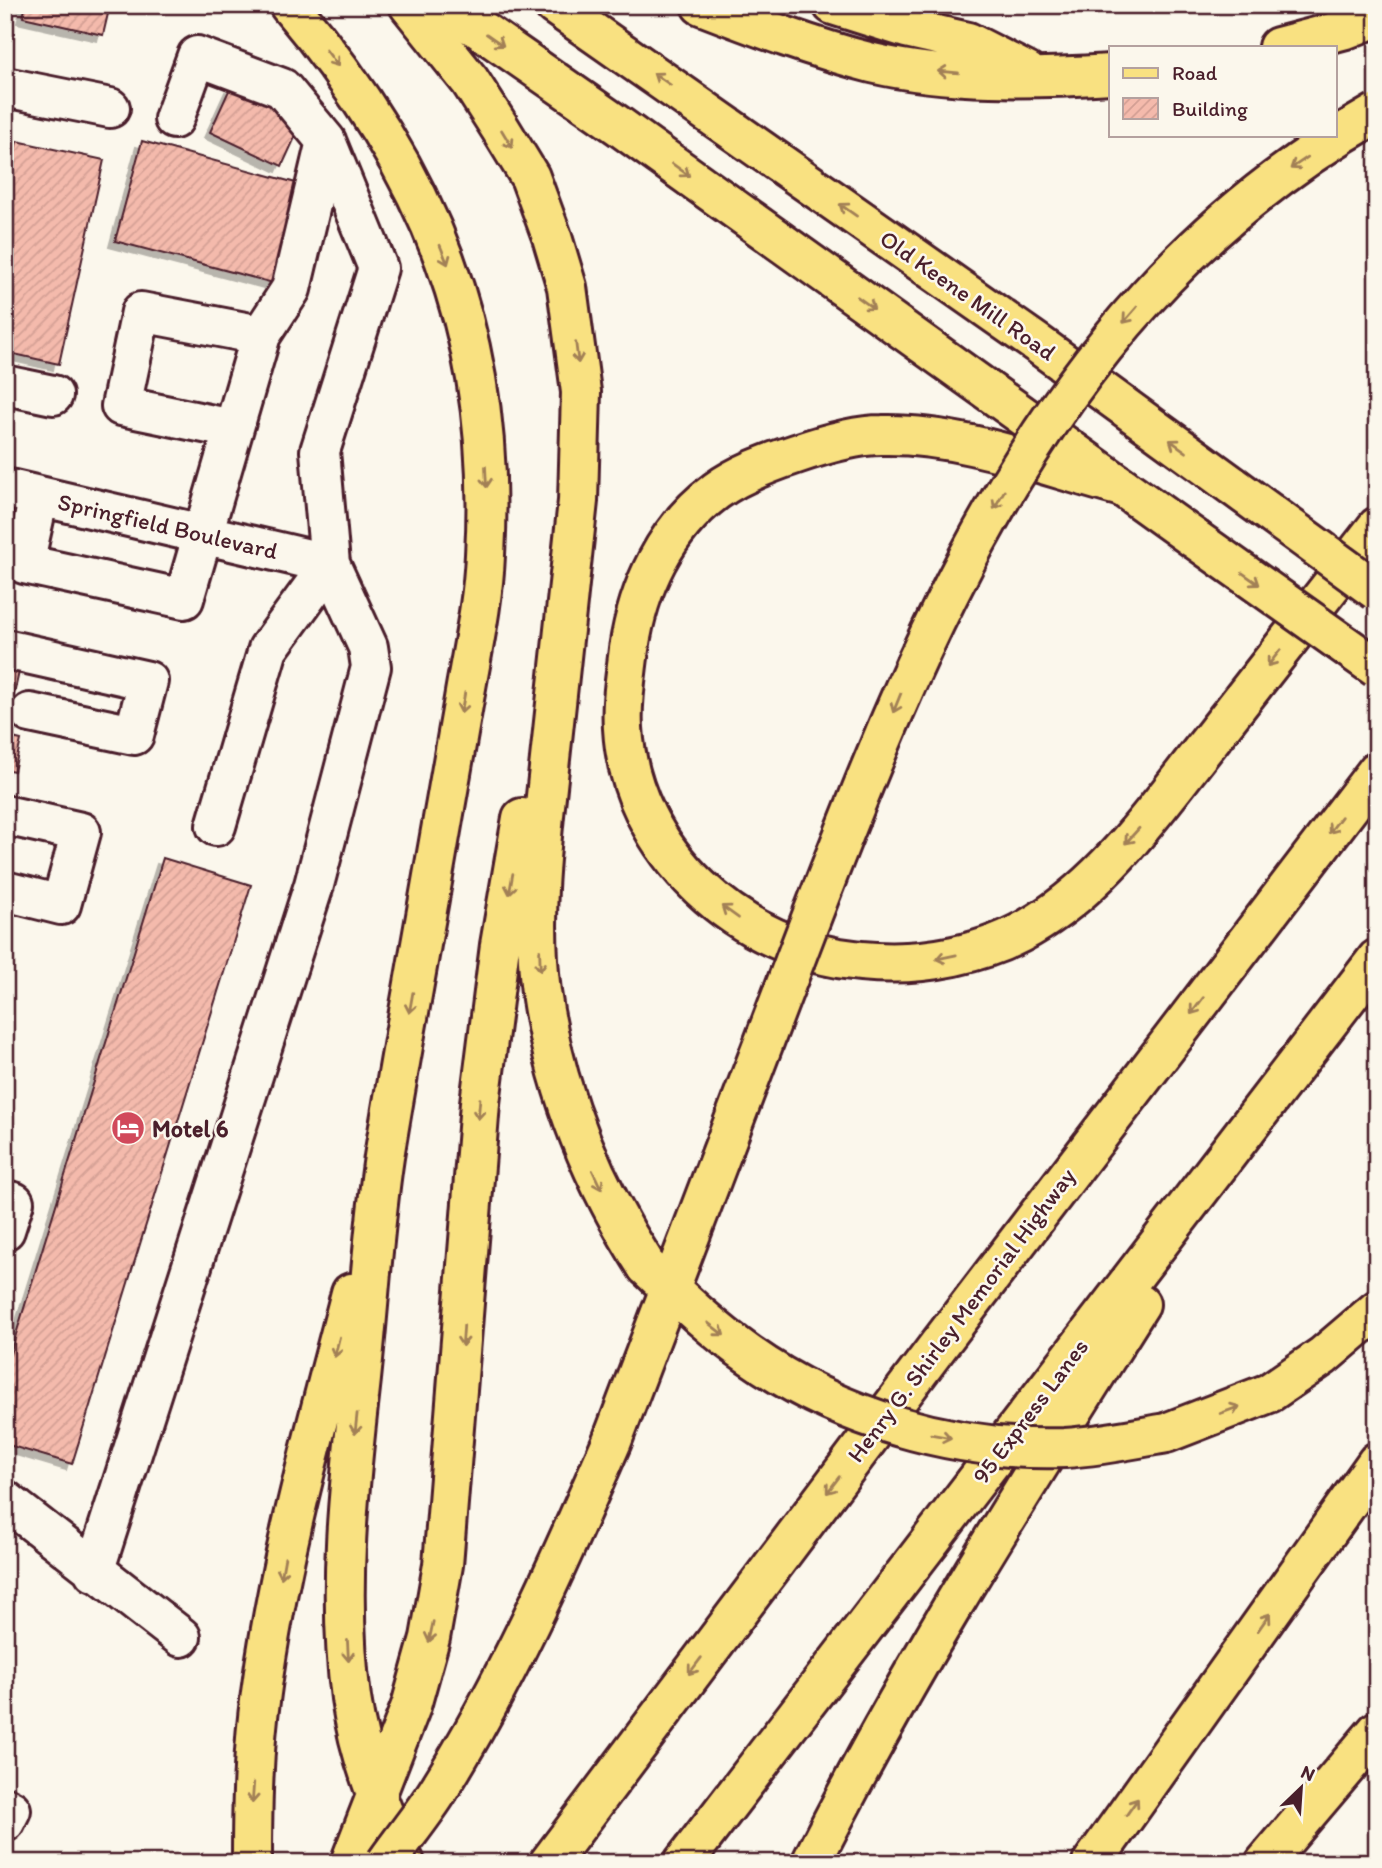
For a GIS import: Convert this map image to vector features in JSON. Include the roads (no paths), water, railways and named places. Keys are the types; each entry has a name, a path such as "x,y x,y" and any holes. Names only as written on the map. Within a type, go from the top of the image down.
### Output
{"main road":[{"path":"289,5 359,95 428,214 453,275 471,341 482,409 487,485 485,558 384,1162 349,1485 347,1651 351,1698 361,1744 385,1820 405,1863"},
{"path":"409,5 470,81 530,177 567,287 581,392 579,501 542,832 538,911 541,990 551,1048 587,1158 607,1203 647,1267 698,1315 749,1354 803,1387 862,1414 930,1434 993,1445 1066,1448 1166,1433 1269,1393 1323,1356 1377,1310"},
{"path":"436,5 478,29 619,125 1377,668"},
{"name":"Old Keene Mill Road","path":"554,5 1038,344 1377,591"},
{"path":"701,5 791,41 875,64 1041,79 1109,74"},
{"path":"833,5 906,29 968,42 1041,79"},
{"path":"1281,46 1377,17"},
{"path":"386,1863 436,1794 520,1640 583,1508 874,758 938,612 979,534 1026,453 1071,388 1129,316 1190,250 1267,185 1377,113"},
{"path":"1122,487 935,437 877,435 816,447 784,458 762,466 716,491 682,524 659,554 644,588 632,631 625,678 623,729 633,782 647,820 673,860 705,894 742,921 835,959 899,962 939,959 996,945 1040,922 1106,865 1150,816 1377,527"},
{"path":"350,1863 411,1706 430,1639 443,1565 480,1102 496,971 530,775 570,576"},
{"name":"Henry G. Shirley Memorial Highway","path":"548,1863 921,1368 1377,771"},
{"name":"95 Express Lanes","path":"684,1863 1377,959"},
{"path":"811,1863 861,1763 932,1640 1261,1110"},
{"path":"252,1863 252,1800 261,1693 287,1544 384,1162"},
{"path":"1092,1863 1377,1462"},
{"path":"1265,1863 1377,1731"}],"street":[{"path":"94,1572 314,885 371,667 368,647 330,564 320,451 378,268 326,141 282,88 197,56 174,119"},
{"path":"5,87 110,108"},
{"path":"22,492 24,564 184,599 261,335 291,289 326,141"},
{"path":"233,429 121,406 141,312 261,335"},
{"path":"5,385 53,395"},
{"name":"Springfield Boulevard","path":"22,492 330,564"},
{"path":"216,826 268,649 330,564"},
{"path":"5,649 148,681 134,735 30,713"},
{"path":"5,815 81,832 61,905 5,891"},
{"path":"5,1500 94,1572 181,1637"},
{"path":"5,1807 11,1810 5,1822"}],"place":[{"name":"Motel 6","path":"128,1128"}]}
